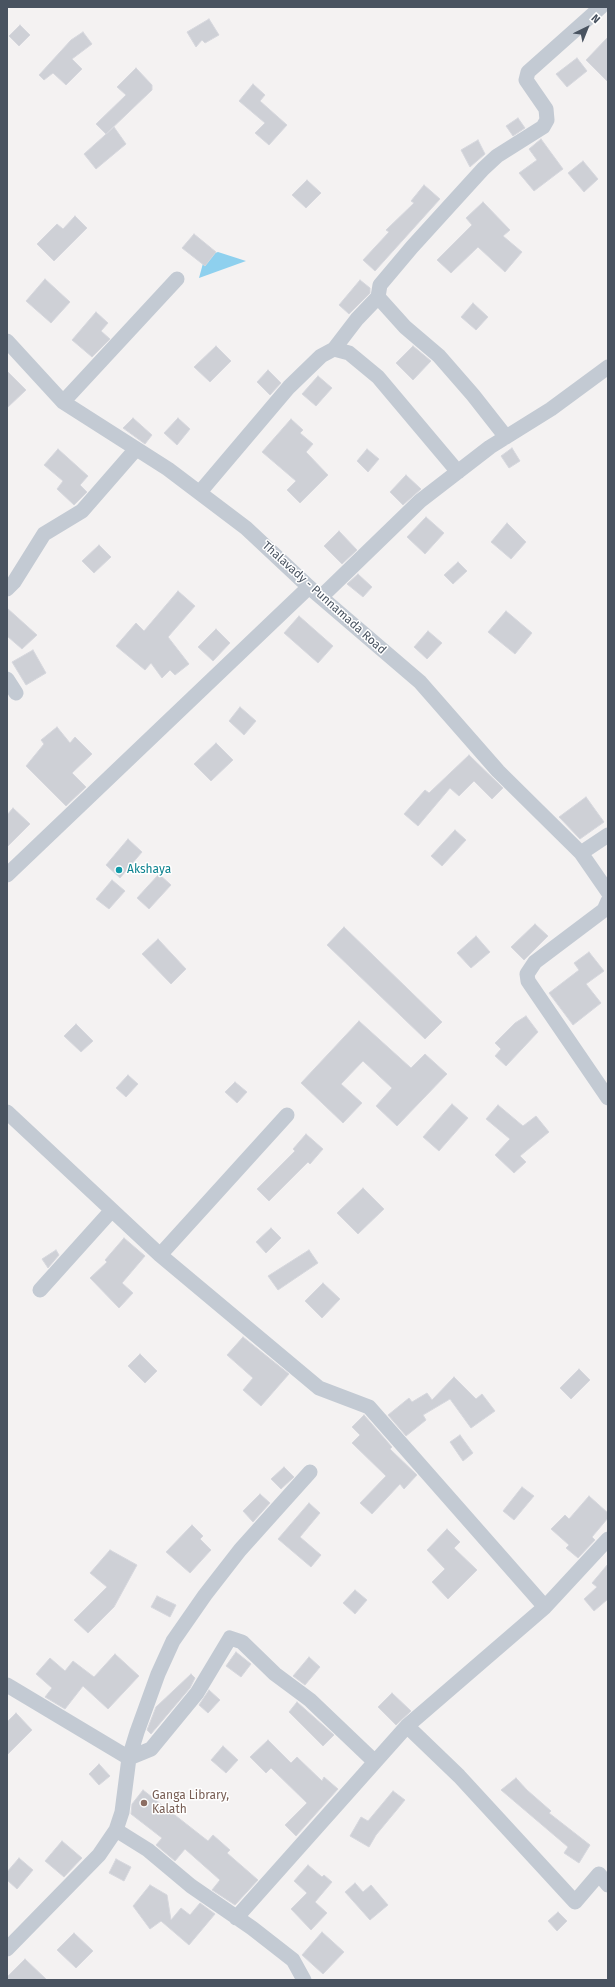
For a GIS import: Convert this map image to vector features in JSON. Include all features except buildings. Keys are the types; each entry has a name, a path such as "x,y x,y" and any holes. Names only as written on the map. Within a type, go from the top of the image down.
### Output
{"street":[{"path":"200,492 289,387 321,356 334,349 357,319 378,297 380,285 383,281 483,169 497,156 543,127 547,120 546,109 526,80 528,72 601,7"},
{"path":"63,402 177,279"},
{"path":"378,297 405,327 439,356 473,395 506,438"},
{"name":"Thalavady - Punnamada Road","path":"7,341 63,402 168,469 246,528 309,587 322,596 420,682 498,771 581,853 608,892"},
{"path":"334,349 349,353 378,377 458,472"},
{"path":"322,596 420,501 458,472 506,438 551,409 608,367"},
{"path":"7,589 14,582 44,534 82,510 136,449"},
{"path":"7,875 309,587"},
{"path":"7,679 16,693"},
{"path":"581,853 608,835"},
{"path":"608,901 604,910 535,962 527,974 528,980 608,1098"},
{"path":"7,1112 160,1255 319,1388 369,1407 545,1607"},
{"path":"160,1255 287,1115"},
{"path":"40,1290 112,1210"},
{"path":"7,1949 99,1855 116,1830 122,1812 129,1758 146,1706 174,1641 205,1595 240,1550 310,1472"},
{"path":"236,1918 407,1726 545,1607 608,1539"},
{"path":"129,1758 151,1749 197,1694 230,1638 242,1642 275,1674 310,1700 375,1762"},
{"path":"7,1685 129,1758"},
{"path":"407,1726 459,1776 575,1902 598,1874 608,1885"},
{"path":"116,1830 148,1850 191,1886 252,1928 293,1960 304,1980"}],"water":[{"path":"218,252 246,261 199,278 205,256"}],"place":[{"name":"Akshaya","path":"119,870"},
{"name":"Ganga Library, Kalath","path":"144,1803"}]}
